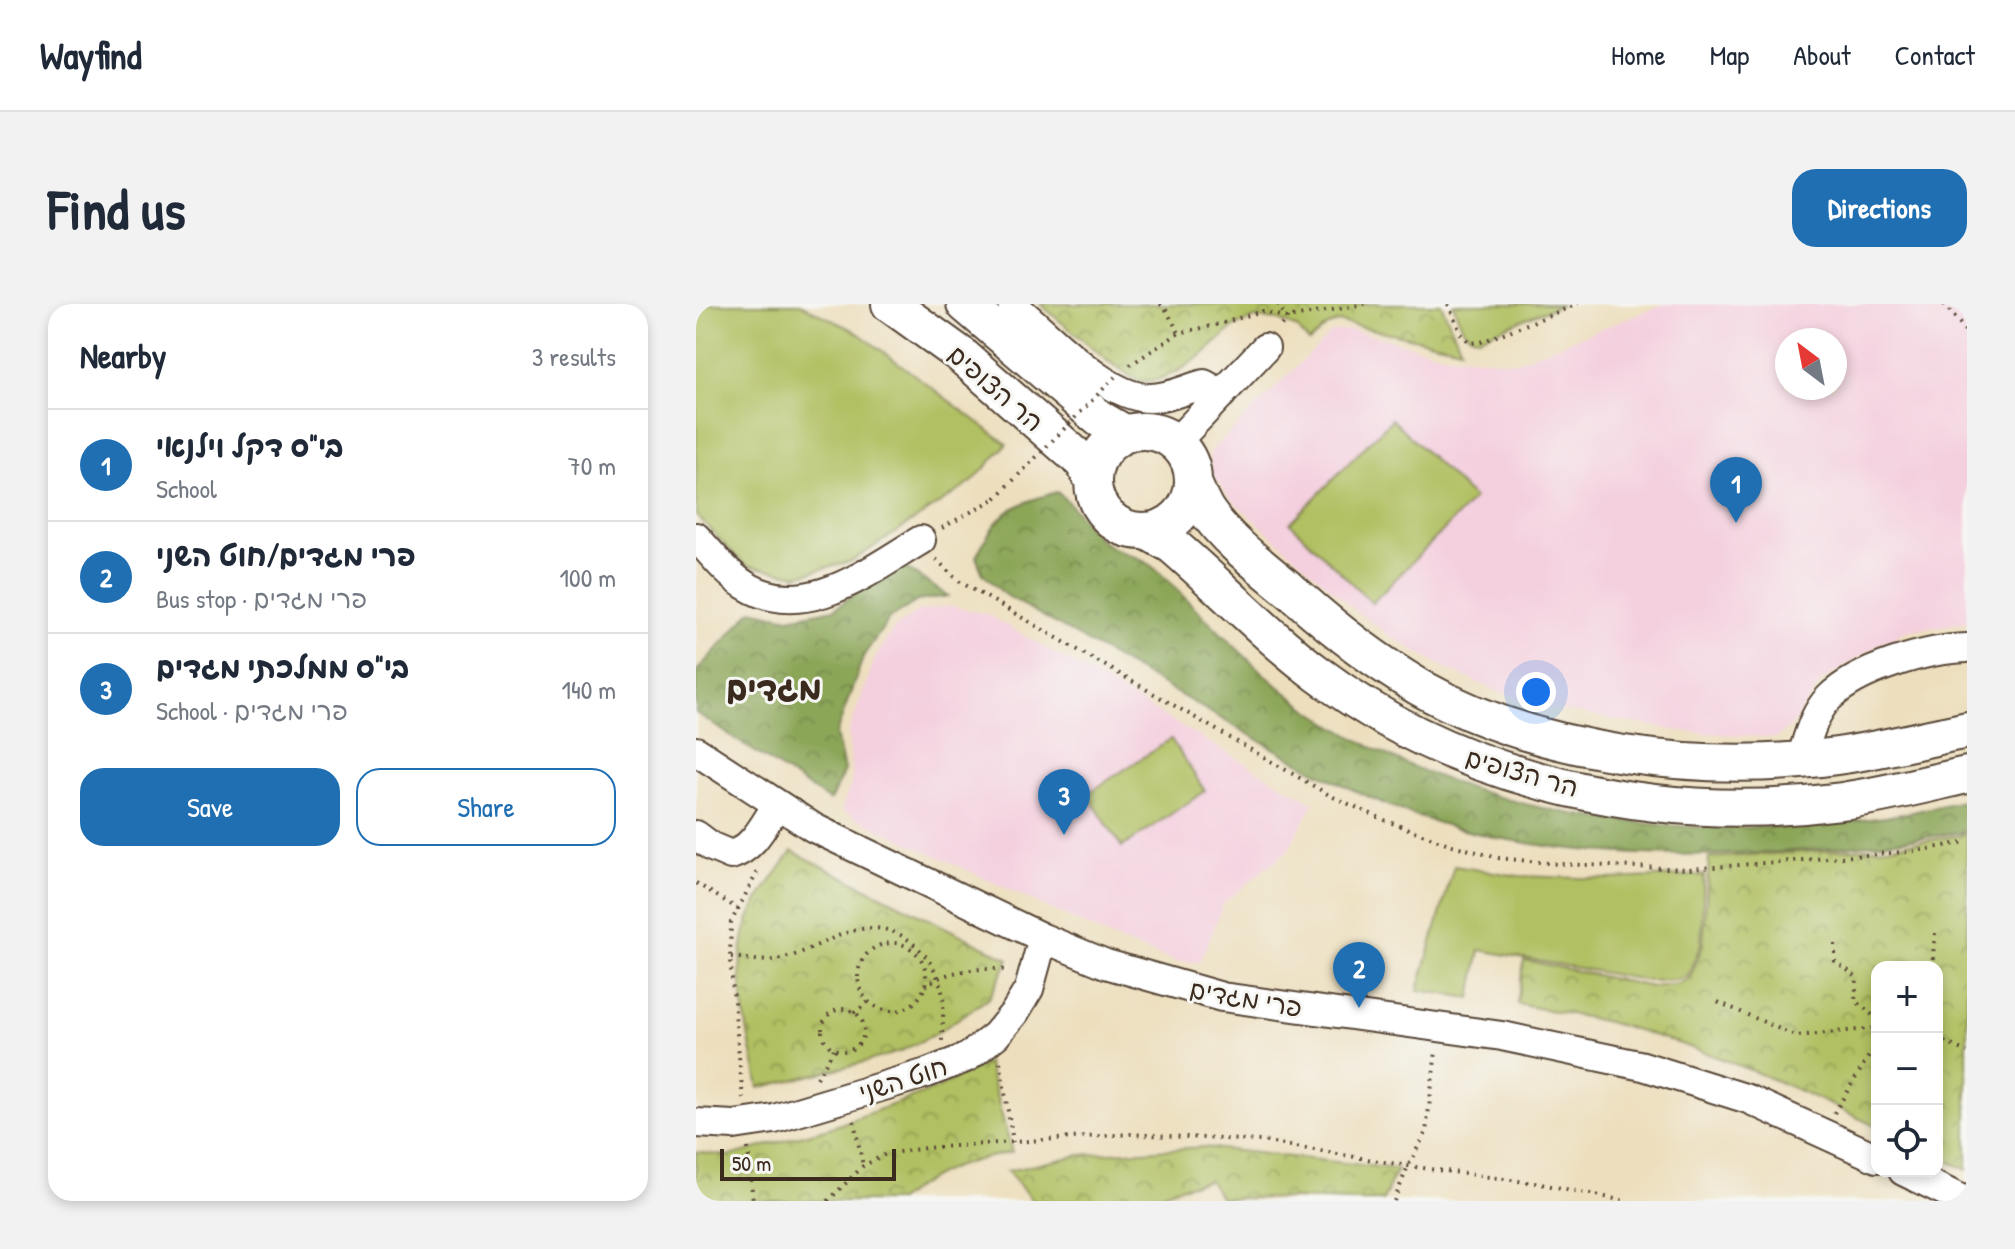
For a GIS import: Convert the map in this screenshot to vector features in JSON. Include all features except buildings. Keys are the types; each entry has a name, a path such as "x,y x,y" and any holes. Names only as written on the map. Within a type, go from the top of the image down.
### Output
{"main road":[{"name":"הר הצופים","path":"890,304 961,355 1083,462 1093,480"},
{"name":"הר הצופים","path":"965,304 1100,419 1126,434"},
{"path":"1143,431 1160,434 1175,443 1191,466 1193,483 1189,500 1180,515 1164,526 1147,531 1130,529 1114,522 1096,498 1093,480 1096,463 1105,448 1126,434 1143,431"},
{"name":"הר הצופים","path":"1193,483 1207,511 1224,531 1343,638 1421,688 1467,710 1525,730 1620,753 1717,762 1836,757 1967,730"},
{"name":"הר הצופים","path":"1147,531 1172,545 1316,673 1400,727 1449,751 1497,769 1613,797 1730,806 1842,801 1967,775"}],"street":[{"path":"1012,304 1084,367 1126,395 1149,398 1169,396 1204,384 1222,394"},
{"path":"1175,443 1265,348"},
{"path":"696,537 745,585 776,599 804,598 833,591 921,540"},
{"path":"1801,759 1818,713 1829,698 1844,686 1918,654 1967,648"},
{"name":"פרי מגדים","path":"696,751 814,828 1043,938 1106,964 1222,997 1502,1036 1643,1066 1748,1099 1871,1155"},
{"path":"696,835 712,847 731,855 738,853 748,848 777,805"},
{"name":"חוט השני","path":"696,1123 734,1125 774,1119 968,1057 996,1035 1015,1012 1034,974 1043,938"},
{"path":"1915,1177 1965,1201"}],"path":[{"path":"1160,304 1179,333"},
{"path":"1278,304 1287,318"},
{"path":"1127,368 1179,333 1262,311 1287,318 1365,304"},
{"path":"1448,304 1461,334 1470,343 1481,342 1578,304"},
{"path":"1944,304 1967,333"},
{"path":"1115,377 996,498 921,540 957,580 1331,796 1389,822 1498,858 1559,864 1689,869 1916,851 1967,842"},
{"path":"744,1110 730,957 731,922 762,864"},
{"path":"696,883 738,909"},
{"path":"730,957 771,961 793,956 839,935 864,928 893,931 920,947 937,977 942,993 943,1067"},
{"path":"1933,961 1935,933"},
{"path":"885,944 908,946 917,954 927,974 925,986 920,997 901,1010 877,1008 868,1001 858,980 859,969 872,950 885,944"},
{"path":"1835,944 1835,961 1857,977 1855,1000 1871,1014"},
{"path":"925,986 937,977 997,969 1034,974"},
{"path":"854,1013 868,1001"},
{"path":"1718,1002 1796,1036 1871,1029"},
{"path":"833,1012 854,1013 863,1025 862,1039 848,1051 834,1049 823,1036 825,1022 833,1012"},
{"path":"1394,1201 1426,1132 1439,1028"},
{"path":"996,1035 1013,1142"},
{"path":"1943,1042 1967,1052"},
{"path":"1822,1133 1871,1053"},
{"path":"849,1097 863,1166"},
{"path":"828,1201 863,1166 886,1154 1130,1134 1261,1141 1541,1184 1625,1201"},
{"path":"747,1140 753,1201"}],"shaded area":[{"path":"1664,304 1955,304 1967,319 1967,622 1906,631 1877,646 1822,681 1791,726 1776,738 1680,731 1547,708 1496,691 1445,668 1393,638 1357,612 1229,497 1213,474 1209,453 1332,332 1353,330 1442,354 1515,362"},
{"path":"950,606 987,614 1314,803 1288,850 1224,903 1200,962 1177,962 1123,943 841,811 852,781 848,733 876,656 894,628 919,611"}],"green space":[{"path":"696,304 800,304 857,332 1007,444 972,482 852,561 797,575 745,565 696,515"},
{"path":"1040,304 1441,304 1461,348 1338,322 1326,327 1309,342 1297,328 1278,320 1255,318 1235,326 1180,370 1157,380 1137,381 1105,359"},
{"path":"1453,304 1562,304 1479,337 1465,330"},
{"path":"1392,419 1474,499 1372,603 1290,523"},
{"path":"1057,492 1097,537 1156,569 1253,664 1300,703 1380,751 1447,780 1516,802 1587,816 1660,825 1733,828 1806,825 1889,816 1967,800 1967,831 1830,848 1682,855 1609,852 1537,844 1468,831 1403,811 1287,756 1004,594 983,574 976,557 991,530 1007,513"},
{"path":"898,563 948,596 917,601 889,619 864,655 836,734 844,771 830,801 696,713 696,672 752,610 789,618 834,609"},
{"path":"1171,739 1205,791 1122,847 1087,794"},
{"path":"1967,834 1967,1170 1943,1159 1943,961 1871,961 1871,1124 1779,1082 1676,1042 1607,1022 1517,1004 1524,960 1652,987 1679,984 1690,977 1703,945 1709,858 1886,847"},
{"path":"792,851 1009,959 989,998 934,1035 899,1052 759,1088 743,1006 742,944 755,906"},
{"path":"1454,866 1519,876 1609,879 1704,875 1701,944 1688,975 1678,980 1649,981 1480,950 1471,998 1418,990"},
{"path":"987,1062 1012,1152 952,1168 926,1181 898,1201 696,1201 696,1152 730,1156 832,1127 938,1088"},
{"path":"1203,1147 1397,1169 1383,1201 1221,1198 1209,1180 1176,1188 1144,1201 1033,1201 1007,1171 1080,1155"}],"place":[{"name":"בי\"ס דקל וילנאי","path":"1736,523"},
{"name":"בי\"ס ממלכתי מגדים","path":"1064,835"},
{"name":"פרי מגדים/חוט השני","path":"1359,1008"}],"district":[{"name":"מגדים","path":"774,688"}]}
